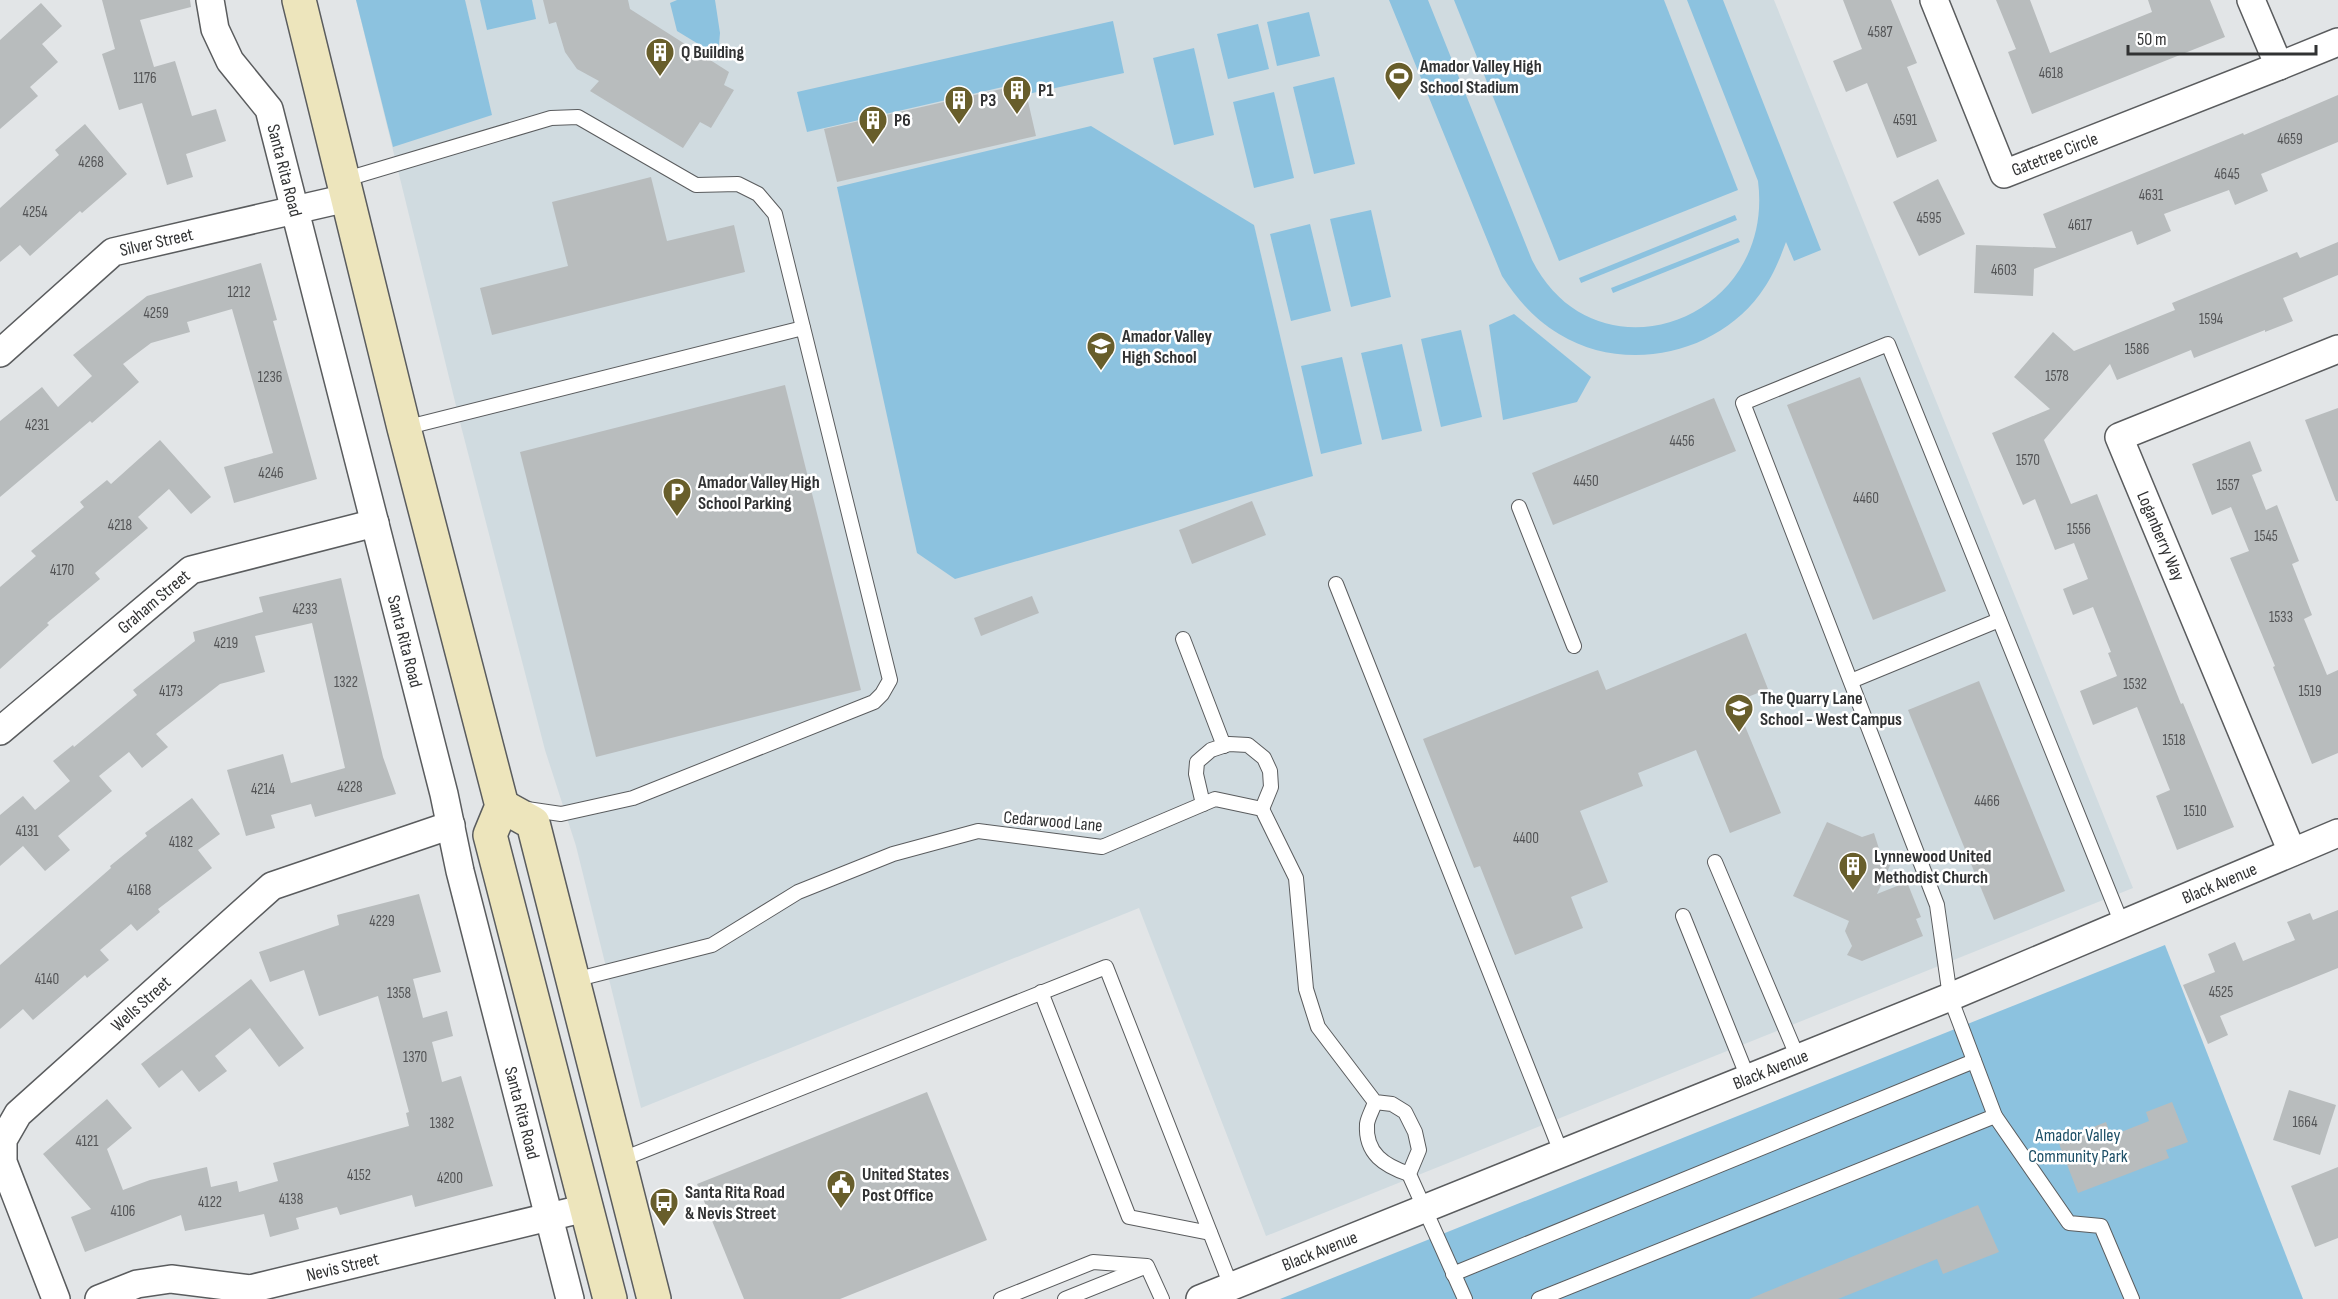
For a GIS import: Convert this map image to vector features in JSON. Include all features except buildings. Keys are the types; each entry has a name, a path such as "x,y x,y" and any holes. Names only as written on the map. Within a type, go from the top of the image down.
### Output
{"main road":[{"path":"299,0 404,428 502,806 533,823 654,1299"},
{"name":"Santa Rita Road","path":"502,806 490,835 610,1299"},
{"path":"529,992 574,980"}],"street":[{"name":"Santa Rita Road","path":"210,0 215,29 230,61 269,109 570,1299"},
{"name":"Gatetree Circle","path":"1934,0 2004,174 2338,42"},
{"path":"2252,0 2279,66"},
{"name":"Silver Street","path":"0,353 113,252 295,210 345,189"},
{"name":"Loganberry Way","path":"2292,852 2119,437 2338,349"},
{"name":"Graham Street","path":"0,731 191,570 375,523"},
{"name":"Wells Street","path":"56,1299 3,1162 3,1140 18,1114 272,886 451,825"},
{"name":"Black Avenue","path":"1200,1299 1233,1293 1425,1207 1950,997 2338,833"},
{"name":"Nevis Street","path":"99,1299 137,1284 171,1279 250,1289 586,1208"}],"lane":[{"path":"345,189 551,118 578,117 696,185 738,184 758,194 775,214 890,680 874,702 633,798 561,814 502,806"},
{"path":"404,428 803,328"},
{"path":"2122,924 1888,344 1743,403 1937,905 1950,997 1995,1116 2069,1223 2101,1226 2132,1299"},
{"path":"1519,507 1574,646"},
{"path":"1336,584 1561,1152"},
{"path":"1851,681 1999,620"},
{"path":"1183,639 1224,746"},
{"path":"1203,804 1196,774 1197,762 1211,750 1224,746 1248,745 1264,758 1270,771 1271,787 1262,809 1296,878 1305,989 1318,1027 1375,1102 1392,1104 1405,1112 1415,1132 1419,1150 1409,1174"},
{"name":"Cedarwood Lane","path":"574,980 712,945 798,892 893,854 978,831 1102,847 1215,799 1262,809"},
{"path":"1715,862 1798,1058"},
{"path":"1683,916 1748,1078"},
{"path":"620,1160 1106,967 1233,1293"},
{"path":"1041,992 1130,1217 1210,1233"},
{"path":"1454,1274 1974,1061"},
{"path":"1375,1102 1367,1125 1371,1148 1378,1158 1390,1168 1409,1174 1465,1299"},
{"path":"1539,1299 1995,1116"},
{"path":"1001,1299 1093,1262 1147,1266"},
{"path":"1065,1299 1147,1266"},
{"path":"1147,1266 1162,1299"}],"shaded area":[{"path":"356,0 1774,0 2133,888 1266,1236 1139,908 641,1108 576,846 545,750 462,430"}],"green space":[{"path":"356,0 465,0 492,115 393,147"},
{"path":"480,0 532,0 536,19 487,30"},
{"path":"677,0 715,0 720,33 718,56 677,31 670,3"},
{"path":"1389,0 1428,0 1532,260 1561,299 1597,320 1636,327 1676,320 1711,301 1739,270 1756,230 1758,181 1687,0 1723,0 1821,250 1794,261 1786,242 1775,269 1760,294 1741,315 1719,332 1694,344 1667,352 1639,355 1612,353 1584,346 1559,334 1527,308 1502,276"},
{"path":"1454,0 1664,0 1738,190 1559,261"},
{"path":"1309,12 1320,56 1277,66 1267,22"},
{"path":"1113,21 1124,73 1028,94 1025,82 807,132 797,92"},
{"path":"1258,24 1269,69 1228,79 1217,34"},
{"path":"1194,48 1214,135 1174,145 1153,58"},
{"path":"1334,77 1355,164 1314,174 1293,87"},
{"path":"1274,92 1294,178 1254,188 1233,102"},
{"path":"1091,126 1254,225 1313,476 955,579 917,553 837,187"},
{"path":"1371,210 1391,297 1351,307 1330,219"},
{"path":"1735,215 1737,220 1581,283 1579,278"},
{"path":"1310,224 1331,311 1291,321 1270,234"},
{"path":"1738,238 1740,242 1613,293 1611,288"},
{"path":"1514,314 1591,377 1577,402 1503,420 1489,325"},
{"path":"1461,330 1482,417 1441,427 1421,339"},
{"path":"1402,344 1422,431 1382,440 1361,353"},
{"path":"1342,357 1362,444 1321,454 1301,366"},
{"name":"Amador Valley Community Park","path":"2165,945 2303,1299 1280,1299"}],"place":[{"name":"Q Building","path":"660,78"},
{"name":"Amador Valley High School Stadium","path":"1399,102"},
{"name":"P1","path":"1017,116"},
{"name":"P3","path":"959,126"},
{"name":"P6","path":"873,146"},
{"name":"Amador Valley High School","path":"1101,372"},
{"name":"Amador Valley High School Parking","path":"677,518"},
{"name":"The Quarry Lane School - West Campus","path":"1739,734"},
{"name":"Lynnewood United Methodist Church","path":"1853,892"},
{"name":"United States Post Office","path":"841,1210"},
{"name":"Santa Rita Road & Nevis Street","path":"664,1228"}]}
